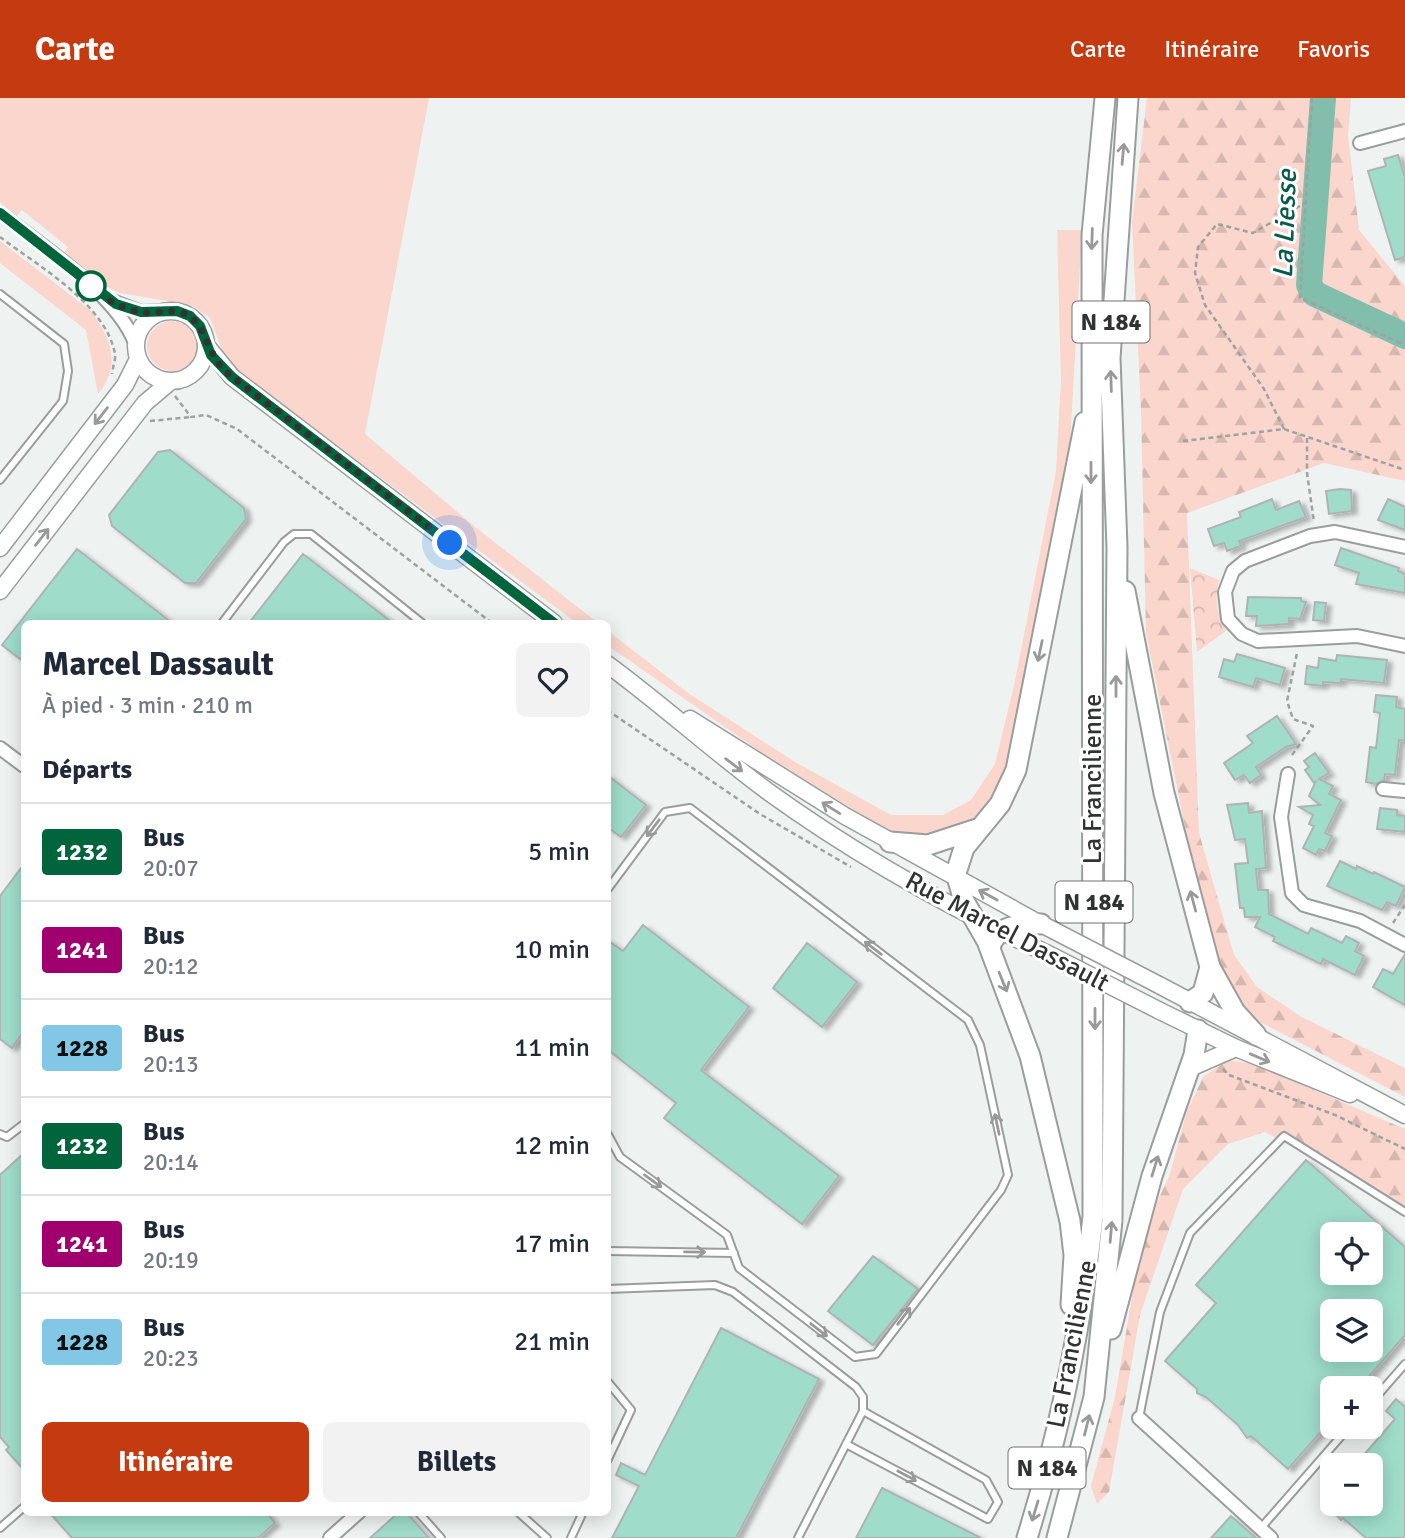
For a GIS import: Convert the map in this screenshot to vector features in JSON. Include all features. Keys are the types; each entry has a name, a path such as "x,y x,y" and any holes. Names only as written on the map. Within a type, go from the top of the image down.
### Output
{"highway":[{"name":"La Francilienne","path":"1027,1538 1064,1397 1087,1273 1094,1181 1092,235 1105,98"},
{"name":"La Francilienne","path":"1057,1538 1094,1397 1112,1220 1117,547 1110,358 1128,98"},
{"path":"1064,1397 1073,1269 1070,1221 1030,1055 990,948 964,901 956,877 960,855 1007,794 1016,770 1079,444 1091,405"},
{"path":"1117,547 1164,793 1210,967 1235,1012 1256,1035"},
{"path":"890,842 928,845 978,829"},
{"path":"990,948 993,938 1001,932 1021,925 1044,926"},
{"path":"1190,1002 1206,987 1210,967"},
{"path":"1094,1397 1152,1176 1190,1068 1198,1030"}],"street":[{"path":"1360,143 1405,131"},
{"path":"0,213 105,298 126,323 136,351 151,376 172,388"},
{"path":"0,591 145,403 190,375 203,360 206,345 203,331 195,320 177,311 141,312 105,298"},
{"path":"0,548 125,385 145,321 163,311"},
{"path":"206,345 232,377 550,620"},
{"path":"190,375 210,373 232,377"},
{"path":"1405,547 1335,532 1316,535 1245,561 1233,571 1225,592 1228,619 1242,634 1258,641 1357,636 1405,646"},
{"name":"Rue Marcel Dassault","path":"611,667 772,794 976,919 1236,1048 1405,1115"},
{"name":"Rue Marcel Dassault","path":"643,691 890,842 1405,1115"},
{"path":"0,748 21,764"},
{"path":"1288,774 1281,817 1292,893 1304,905 1360,921 1405,945"},
{"path":"1383,789 1405,791"},
{"path":"1190,1002 1198,1030"},
{"path":"1190,1068 1236,1048"},
{"path":"1139,1418 1270,1538"},
{"path":"330,1538 355,1516"}],"lane":[{"path":"0,295 64,344 68,371 63,401 0,480"},
{"path":"224,620 284,542 294,534 311,534 418,620"},
{"path":"611,885 665,812 690,808 968,1020 980,1045 1008,1175 1001,1190 876,1354 855,1357 739,1268 727,1235 620,1157 611,1140"},
{"path":"0,1134 7,1136 21,1126"},
{"path":"1139,1418 1160,1312 1190,1233 1284,1136 1405,1212"},
{"path":"611,1251 734,1252"},
{"path":"611,1289 715,1285 733,1292 856,1387 863,1397 863,1411 798,1538"},
{"path":"1383,1389 1405,1364"},
{"path":"611,1386 631,1410 611,1452"},
{"path":"846,1444 988,1519 998,1502 986,1480 863,1411"},
{"path":"1260,1529 1339,1439"},
{"path":"0,1528 21,1510"},
{"path":"422,1516 441,1538"},
{"path":"522,1516 547,1538"},
{"path":"570,1538 581,1516"}],"path":[{"path":"1312,98 1300,298 1405,345"},
{"path":"1283,429 1264,389 1205,305 1195,273 1198,247 1217,224 1253,233 1305,203"},
{"path":"0,237 91,308 104,326 116,356 111,373 117,379"},
{"path":"172,388 191,417"},
{"path":"151,410 147,420 152,422 206,415 237,429 488,620"},
{"path":"1183,441 1283,429 1405,470"},
{"path":"1307,437 1307,473 1316,535"},
{"path":"1292,754 1313,726 1293,719 1287,701 1296,667 1297,640"},
{"path":"611,713 760,814 857,870"},
{"path":"1385,935 1405,905"},
{"path":"1218,1063 1229,1075 1325,1110 1405,1149"}],"green space":[{"path":"0,98 429,98 365,434 474,526 594,620 573,620 238,372 225,358 210,318 191,305 120,293 107,287 64,253 68,247 22,210 17,216 0,202"},
{"path":"1147,98 1351,98 1348,136 1359,230 1405,286 1405,481 1324,463 1187,513 1199,833 1234,955 1257,987 1302,1017 1405,1068 1405,1097 1256,1020 1224,981 1189,847 1146,633 1141,411 1132,222"},
{"path":"1057,230 1082,230 1069,463 1011,760 999,795 981,817 938,836 899,835 876,824 758,750 611,648 611,633 688,693 795,762 891,815 943,815 971,800 995,764 1015,681 1056,471 1061,381"},
{"path":"0,241 90,310 97,320 108,341 112,362 110,373 98,394 86,330 0,263"},
{"path":"172,321 190,328 197,346 190,364 172,371 154,364 147,346 154,328"},
{"path":"1190,568 1219,580 1217,606 1226,631 1197,652"},
{"path":"1228,1060 1254,1064 1405,1129 1405,1206 1265,1132 1228,1144 1183,1189 1140,1315 1109,1492 1097,1504 1091,1486 1115,1397 1143,1233 1170,1174 1186,1114 1203,1077"}],"building":[{"path":"1398,155 1405,178 1405,257 1395,260 1368,171 1386,166 1384,159"},
{"path":"170,450 244,508 246,519 196,583 185,583 145,552 112,526 109,515 158,452"},
{"path":"1351,490 1352,511 1329,514 1326,491"},
{"path":"1272,499 1276,510 1299,501 1306,517 1239,541 1241,546 1227,551 1224,543 1214,546 1208,529 1241,517 1239,512"},
{"path":"1388,499 1405,507 1405,530 1378,520"},
{"path":"1341,548 1399,568 1398,571 1405,574 1405,593 1356,584 1359,573 1335,565"},
{"path":"77,549 168,620 22,620"},
{"path":"303,554 389,620 251,620"},
{"path":"1248,597 1301,598 1301,601 1306,602 1300,619 1289,618 1289,624 1256,626 1257,616 1246,616"},
{"path":"1315,602 1326,603 1324,621 1313,620"},
{"path":"21,621 21,660 2,645"},
{"path":"1237,654 1285,668 1280,685 1256,678 1253,687 1219,677 1224,659 1234,662"},
{"path":"1337,655 1387,660 1384,683 1341,679 1341,683 1323,682 1323,686 1305,684 1307,666 1318,668 1319,658 1336,661"},
{"path":"1376,695 1397,697 1396,707 1405,709 1405,741 1399,740 1395,775 1385,774 1384,780 1376,784 1366,782 1370,747 1376,748 1378,731 1380,713 1374,712"},
{"path":"1277,716 1296,744 1286,747 1256,767 1261,775 1250,783 1244,775 1235,780 1224,763 1253,743 1247,736"},
{"path":"1315,753 1329,773 1319,779 1333,786 1329,794 1341,800 1325,833 1332,836 1325,851 1319,849 1316,855 1303,848 1314,826 1309,824 1313,815 1299,807 1320,805 1309,796 1316,781 1314,783 1305,770 1309,767 1304,761"},
{"path":"611,778 646,805 621,837 611,830"},
{"path":"1248,803 1249,813 1262,811 1266,868 1256,869 1258,890 1268,890 1269,914 1308,934 1311,928 1342,943 1346,936 1359,943 1355,951 1364,956 1355,975 1323,959 1321,964 1273,941 1275,937 1255,927 1260,917 1245,917 1244,908 1240,908 1235,864 1248,863 1245,839 1235,840 1227,805"},
{"path":"1380,808 1397,810 1397,815 1405,816 1405,832 1377,829"},
{"path":"1340,861 1356,869 1357,866 1373,874 1374,872 1405,887 1396,906 1387,902 1382,910 1327,886"},
{"path":"21,868 21,1035 12,1048 0,1039 0,896"},
{"path":"643,925 749,1007 701,1070 839,1176 802,1224 664,1118 676,1103 611,1052 611,943 623,951"},
{"path":"807,943 857,982 822,1027 773,988"},
{"path":"1405,954 1405,1005 1373,987 1383,969 1393,974"},
{"path":"21,1156 21,1467 6,1450 9,1447 0,1437 0,1175"},
{"path":"1306,1160 1377,1222 1320,1222 1320,1285 1383,1285 1383,1228 1405,1247 1405,1335 1383,1360 1383,1299 1320,1299 1320,1362 1382,1362 1369,1376 1320,1376 1320,1433 1288,1469 1251,1436 1247,1438 1238,1425 1206,1397 1197,1393 1197,1389 1165,1361 1216,1303 1196,1285"},
{"path":"873,1256 918,1289 873,1345 828,1311"},
{"path":"721,1328 819,1379 736,1538 612,1538 639,1486 616,1475 621,1463 645,1475"},
{"path":"1396,1399 1405,1407 1405,1538 1366,1538 1337,1516 1383,1516 1383,1453 1365,1453 1378,1439 1383,1439 1383,1433 1395,1419 1386,1411"},
{"path":"882,1488 981,1538 856,1538"},
{"path":"53,1516 269,1516 275,1523 258,1538 72,1538"},
{"path":"395,1516 410,1516 429,1538 370,1538"},
{"path":"1231,1516 1256,1538 1211,1538"}],"waterway":[{"name":"La Liesse","path":"1323,98 1309,285 1315,294 1405,336"}],"bus line":[{"name":"1232","path":"0,213 116,304 141,312 170,310 190,316 203,331 211,355 232,377 550,620"}],"route":[{"path":"91,286 89,285 124,308 148,313 170,310 190,316 203,331 211,355 226,372 450,543"}]}
